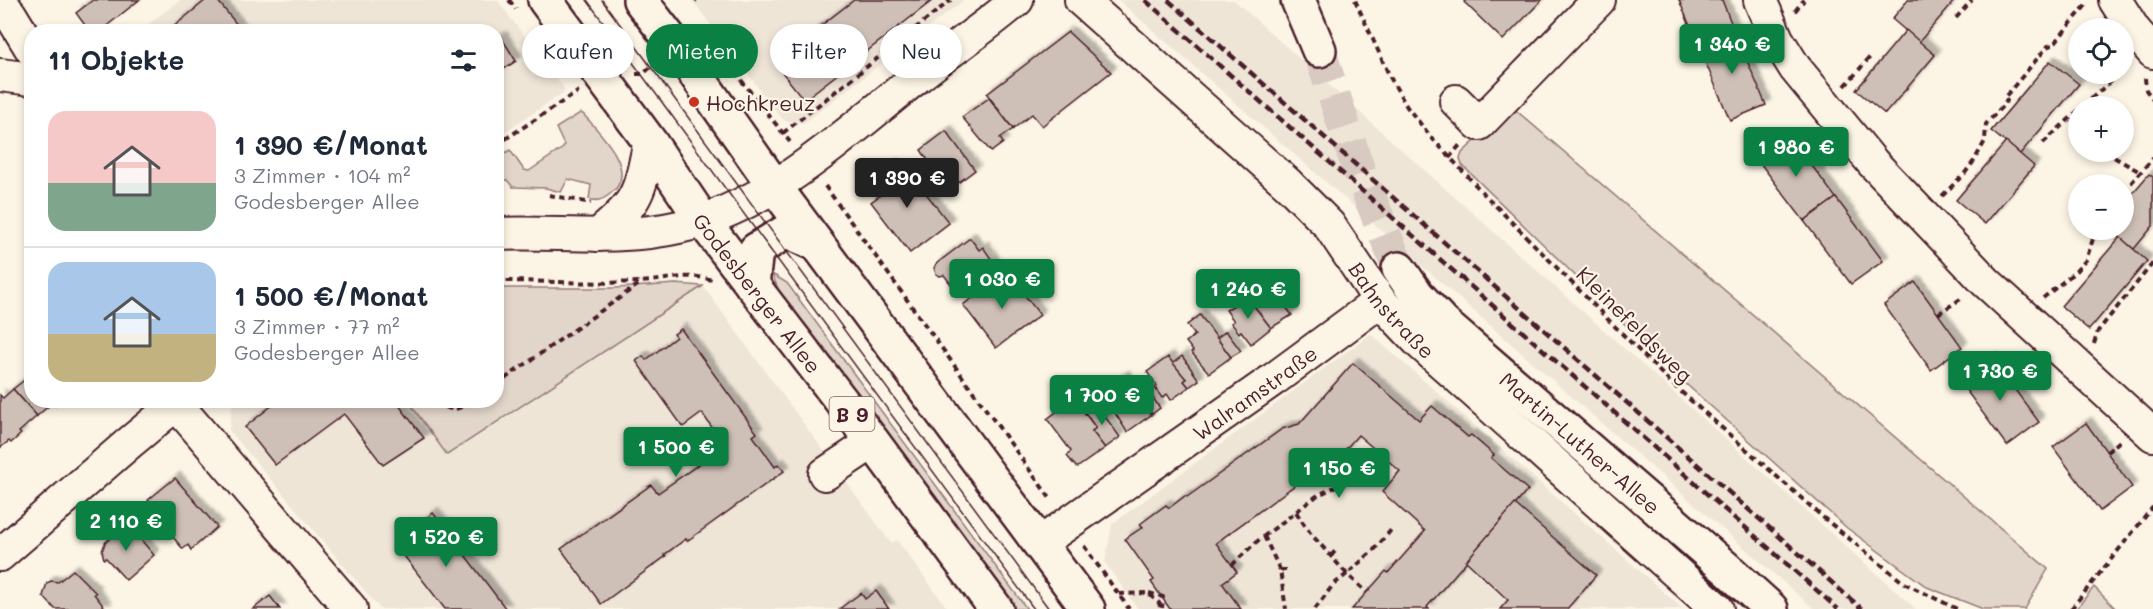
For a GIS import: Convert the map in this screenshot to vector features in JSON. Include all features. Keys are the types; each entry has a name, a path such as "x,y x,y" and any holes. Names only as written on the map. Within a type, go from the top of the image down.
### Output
{"main road":[{"name":"Godesberger Allee","path":"545,0 563,24"},
{"path":"640,0 658,24"},
{"path":"1298,0 1319,50"},
{"name":"Godesberger Allee","path":"603,78 703,221 873,442 996,609"},
{"path":"697,78 775,187 1088,609"},
{"path":"752,285 756,250 787,231 817,244"},
{"name":"Martin-Luther-Allee","path":"1399,269 1417,295 1443,323 1771,609"}],"street":[{"name":"Bahnstraße","path":"1081,0 1288,184 1329,225 1380,301 1420,343 1717,609"},
{"path":"1456,101 1479,124 1599,0"},
{"path":"1760,0 1777,39 1795,68 1873,163 1986,282 2153,435"},
{"path":"2115,0 2134,30 2153,52"},
{"path":"504,234 532,232 598,235 657,232 703,221 775,187 1011,2"},
{"path":"10,12 24,36"},
{"path":"0,75 24,78"},
{"path":"598,235 618,217 632,200 642,177 650,142"},
{"name":"Walramstraße","path":"1040,543 1274,379 1380,301"},
{"path":"0,555 171,408"},
{"path":"183,408 351,609"},
{"path":"825,474 873,442"}],"path":[{"path":"783,133 951,0"},
{"name":"Kleinefeldsweg","path":"1355,0 1390,77 1407,106 1449,158 1500,211 1670,382 1825,519 1904,583 1957,609"},
{"path":"1956,18 1972,0"},
{"path":"1922,215 1971,166 1984,141 1986,124 2007,101 2004,98 2048,46 2053,45 2090,0"},
{"path":"1826,107 1870,57"},
{"path":"504,140 596,78"},
{"path":"740,78 807,163 1129,609"},
{"path":"2094,96 2108,84"},
{"path":"2043,143 2068,120"},
{"path":"2134,179 2153,158"},
{"path":"2122,162 2140,172"},
{"path":"549,195 598,203"},
{"path":"2023,316 2048,292 2080,267 2090,253 2093,240"},
{"path":"2077,366 2096,342 2098,332 2106,321 2153,263"},
{"path":"504,281 643,282 688,276"},
{"path":"504,379 643,282"},
{"path":"1938,314 1962,298"},
{"path":"447,408 455,411 460,408"},
{"path":"1232,565 1264,536 1318,495 1348,481"},
{"path":"2071,609 2153,507"},
{"path":"1296,512 1310,533 1347,574 1367,592"},
{"path":"1315,609 1333,585 1376,548 1391,530"},
{"path":"1264,536 1280,570 1286,609"},
{"path":"1331,556 1336,550"},
{"path":"1280,570 1290,570"},
{"path":"1118,594 1148,593 1163,597 1162,609"}],"shaded area":[{"path":"180,0 330,0 332,2 335,0 497,0 522,33 522,78 556,78 566,91 504,132 504,24 148,24"},
{"path":"692,0 964,0 933,24 880,24 880,65 868,74 868,24 770,24 770,78 863,78 804,123 785,121 751,78 758,78 758,24 710,24"},
{"path":"1118,0 1234,0 1916,609 1814,609"},
{"path":"1512,107 2048,569 2025,609 1983,609 1927,587 1847,528 1686,384 1462,165 1460,159 1462,153"},
{"path":"580,113 607,141 619,164 621,175 618,185 605,198 589,199 591,185 568,179 561,192 546,188 513,187 507,180 504,180 504,154 510,150 524,170 529,171 563,148 564,145 556,128"},
{"path":"772,274 787,283 1027,609 1011,609 781,296"},
{"path":"676,284 703,286 447,455 413,408 504,408 504,288 617,288"},
{"path":"703,286 891,543 897,540 948,609 380,609 229,430 232,408 413,408 447,455"},
{"path":"1371,334 1683,609 1138,609 1105,563 1112,524"},
{"path":"2094,587 2116,609 2076,609"}],"building":[{"path":"93,0 139,0 109,24 84,24 76,13"},
{"path":"206,0 217,0 236,24 177,24"},
{"path":"854,0 933,0 902,24 880,24 880,41 868,50 868,24 823,24"},
{"path":"1466,0 1542,0 1503,40 1464,2"},
{"path":"1679,0 1722,0 1734,30 1698,45"},
{"path":"1908,0 1955,0 1919,42 1892,19"},
{"path":"1734,30 1766,105 1730,120 1698,45"},
{"path":"1906,30 1935,55 1885,114 1856,90"},
{"path":"1068,32 1111,72 1042,126 1032,114 1013,129 987,94"},
{"path":"504,42 516,61 504,69"},
{"path":"2050,61 2068,75 2068,84 2079,84 2020,154 1991,131"},
{"path":"787,78 832,78 804,100"},
{"path":"989,98 1013,129 1000,138 1003,143 991,152 962,117"},
{"path":"946,131 975,170 950,189 939,175 936,178 926,165 929,162 921,150"},
{"path":"1789,135 1836,198 1804,221 1757,159"},
{"path":"2006,142 2034,166 1985,224 1956,200"},
{"path":"892,164 904,180 911,174 949,223 910,253 871,202 883,193 873,179"},
{"path":"2149,174 2153,177 2153,226 2134,249 2123,240 2134,240 2134,191"},
{"path":"1836,198 1883,261 1851,284 1804,221"},
{"path":"970,238 979,250 983,247 994,263 985,270 982,267 954,288 944,275 936,274 934,268"},
{"path":"2117,240 2123,240 2147,261 2089,330 2061,306"},
{"path":"1007,272 1040,315 996,348 963,305"},
{"path":"1254,279 1259,286 1266,280 1284,301 1282,302 1292,315 1271,328 1241,289"},
{"path":"1915,282 1962,347 1931,370 1884,305"},
{"path":"1241,289 1271,328 1251,344 1231,323 1234,321 1226,310 1247,297"},
{"path":"1200,315 1231,357 1209,373 1191,352 1193,351 1186,342 1195,335 1187,325"},
{"path":"681,329 757,433 753,436 775,467 778,464 784,471 687,541 686,539 601,604 561,549 651,485 658,493 709,457 713,429 702,413 683,427 636,361 643,356 646,360 676,337 674,334"},
{"path":"1226,331 1241,351 1231,357 1217,338"},
{"path":"1182,356 1199,380 1189,387 1184,381 1186,379 1172,364"},
{"path":"1168,357 1186,379 1184,381 1189,387 1171,400 1167,394 1162,398 1147,372"},
{"path":"1992,359 2039,422 2007,446 1960,382"},
{"path":"1353,363 1419,420 1432,406 1468,437 1471,435 1494,455 1491,458 1528,490 1427,607 1429,609 1352,609 1425,531 1382,492 1400,471 1358,435 1329,468 1313,472 1216,543 1237,572 1222,583 1241,609 1170,609 1151,582 1154,580 1125,539 1143,527 1140,524 1166,505 1169,508 1185,496 1187,497 1282,429 1299,424"},
{"path":"1124,376 1130,384 1117,393 1111,385"},
{"path":"24,380 24,401 13,389"},
{"path":"1130,384 1151,415 1127,432 1106,399"},
{"path":"13,389 24,401 24,408 30,408 37,416 19,432 21,434 11,443 9,441 0,448 0,395 3,398"},
{"path":"1148,391 1160,408 1152,414 1140,397"},
{"path":"1074,399 1096,428 1092,431 1105,448 1078,467 1067,456 1071,451 1047,419"},
{"path":"1095,403 1120,437 1105,448 1092,431 1096,428 1084,411"},
{"path":"30,408 46,408 37,416"},
{"path":"269,408 401,408 424,438 383,465 344,414 275,465 245,427"},
{"path":"2086,423 2132,487 2100,511 2053,447"},
{"path":"175,478 217,527 191,550 188,545 183,549 148,508 152,505 148,500"},
{"path":"1515,504 1596,575 1567,609 1500,609 1508,600 1466,561"},
{"path":"433,513 506,609 445,609 394,543"},
{"path":"128,528 136,531 135,533 154,555 126,580 106,558 104,559 102,551 105,543 119,530"},
{"path":"73,570 96,593 94,594 106,609 55,609 43,596 47,583 58,582"},
{"path":"876,591 889,609 839,609 861,593 865,599"},
{"path":"270,596 280,609 253,609"}],"tunnel":[{"path":"1319,50 1358,168 1399,269"}],"tram line":[{"path":"587,0 1034,609"},
{"path":"602,0 1049,609"}],"railway":[{"path":"1145,0 1838,609"},
{"path":"1168,0 1862,609"}],"place":[{"name":"Hochkreuz","path":"694,102"}]}
